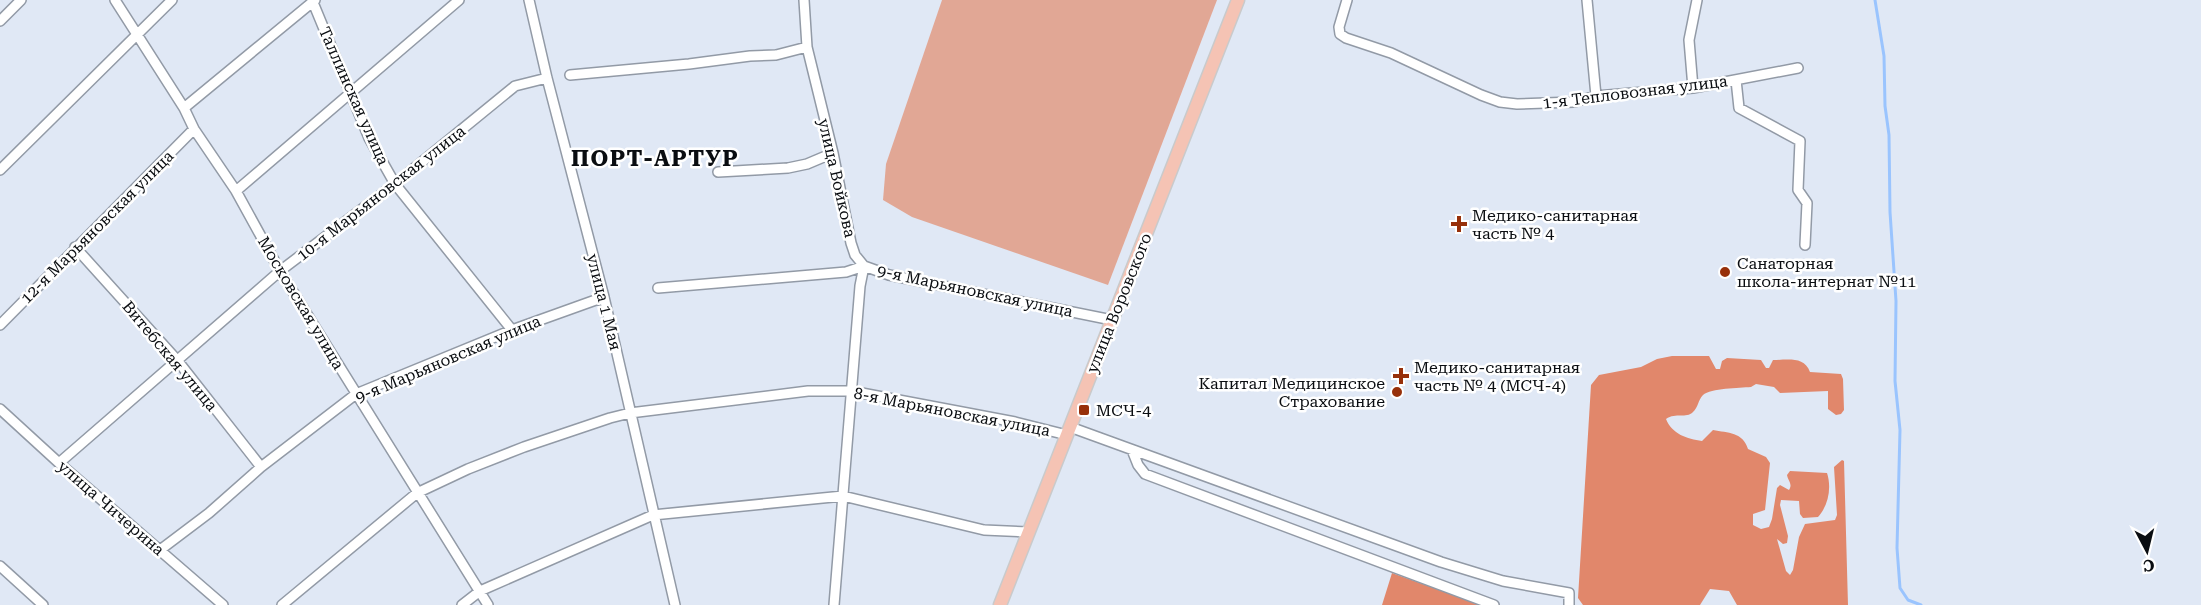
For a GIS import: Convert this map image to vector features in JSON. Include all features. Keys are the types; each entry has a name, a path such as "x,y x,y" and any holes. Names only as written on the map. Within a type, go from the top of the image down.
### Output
{"main road":[{"name":"улица Воровского","path":"1000,605 1238,0"}],"street":[{"path":"0,21 21,0"},
{"name":"Московская улица","path":"115,0 184,108 194,129 236,191 280,271 488,605"},
{"path":"0,170 172,0"},
{"path":"236,191 459,0"},
{"name":"улица 1 Мая","path":"529,0 604,297 675,605"},
{"name":"улица Войкова","path":"804,0 807,46 833,153 851,243 855,255 864,266"},
{"name":"1-я Тепловозная улица","path":"1347,0 1339,27 1340,34 1391,53 1500,102 1517,104 1574,102 1596,96 1693,88 1798,68"},
{"path":"1587,0 1596,96"},
{"path":"1693,88 1689,40 1697,0"},
{"path":"184,108 313,1"},
{"name":"Таллинская улица","path":"313,1 369,138 395,184 512,330"},
{"path":"570,75 776,55 807,46"},
{"name":"10-я Марьяновская улица","path":"59,463 280,271 395,184 515,86 547,78"},
{"path":"1736,80 1739,108 1800,141 1798,190 1807,203 1805,245"},
{"name":"12-я Марьяновская улица","path":"0,325 194,129"},
{"path":"718,172 788,168 807,164 833,153"},
{"name":"Витебская улица","path":"75,247 177,360 261,467"},
{"path":"834,605 860,286 864,266"},
{"name":"9-я Марьяновская улица","path":"658,288 846,272 864,266 889,275 1112,320"},
{"name":"9-я Марьяновская улица","path":"160,550 209,513 261,467 356,394 512,330 604,297"},
{"name":"8-я Марьяновская улица","path":"282,605 417,493 468,469 524,447 630,413 797,392 851,391 1068,431 1132,450 1441,562 1503,581 1569,593 1569,605"},
{"name":"улица Чичерина","path":"0,409 223,605"},
{"path":"1132,450 1138,465 1145,474 1494,605"},
{"path":"462,605 480,591 653,515 843,496 984,530 1029,532"},
{"path":"0,566 43,605"}],"shaded area":[{"path":"942,0 1217,0 1108,285 912,217 883,200 886,164"},
{"path":"1672,356 1709,356 1716,369 1720,369 1722,361 1727,358 1761,360 1766,368 1769,368 1773,360 1795,360 1804,363 1810,372 1841,374 1844,410 1841,414 1836,415 1828,409 1828,391 1780,393 1774,387 1756,384 1751,387 1712,391 1701,397 1690,414 1666,419 1676,432 1696,440 1702,441 1713,430 1734,434 1743,439 1748,449 1766,457 1770,463 1765,510 1753,514 1753,525 1761,529 1769,527 1777,488 1780,485 1789,490 1790,488 1787,475 1790,471 1827,473 1828,496 1818,517 1803,518 1800,514 1799,501 1781,500 1780,505 1788,536 1787,543 1783,544 1777,539 1786,571 1790,575 1799,537 1805,524 1835,520 1837,515 1834,467 1842,460 1844,461 1848,605 1737,605 1729,591 1710,589 1700,605 1583,605 1578,598 1591,385 1599,375 1641,367 1657,359"},
{"path":"1392,573 1481,605 1382,605"}],"waterway":[{"path":"1875,0 1884,56 1885,106 1889,135 1890,212 1896,301 1895,381 1900,430 1897,548 1900,588 1908,600 1921,605"}],"place":[{"name":"Медико-санитарная часть № 4","path":"1459,224"},
{"name":"Санаторная школа-интернат №11","path":"1725,272"},
{"name":"Медико-санитарная часть № 4 (МСЧ-4)","path":"1401,376"},
{"name":"Капитал Медицинское Страхование","path":"1397,392"},
{"name":"МСЧ-4","path":"1084,410"}],"district":[{"name":"ПОРТ-АРТУР","path":"655,158"}]}
